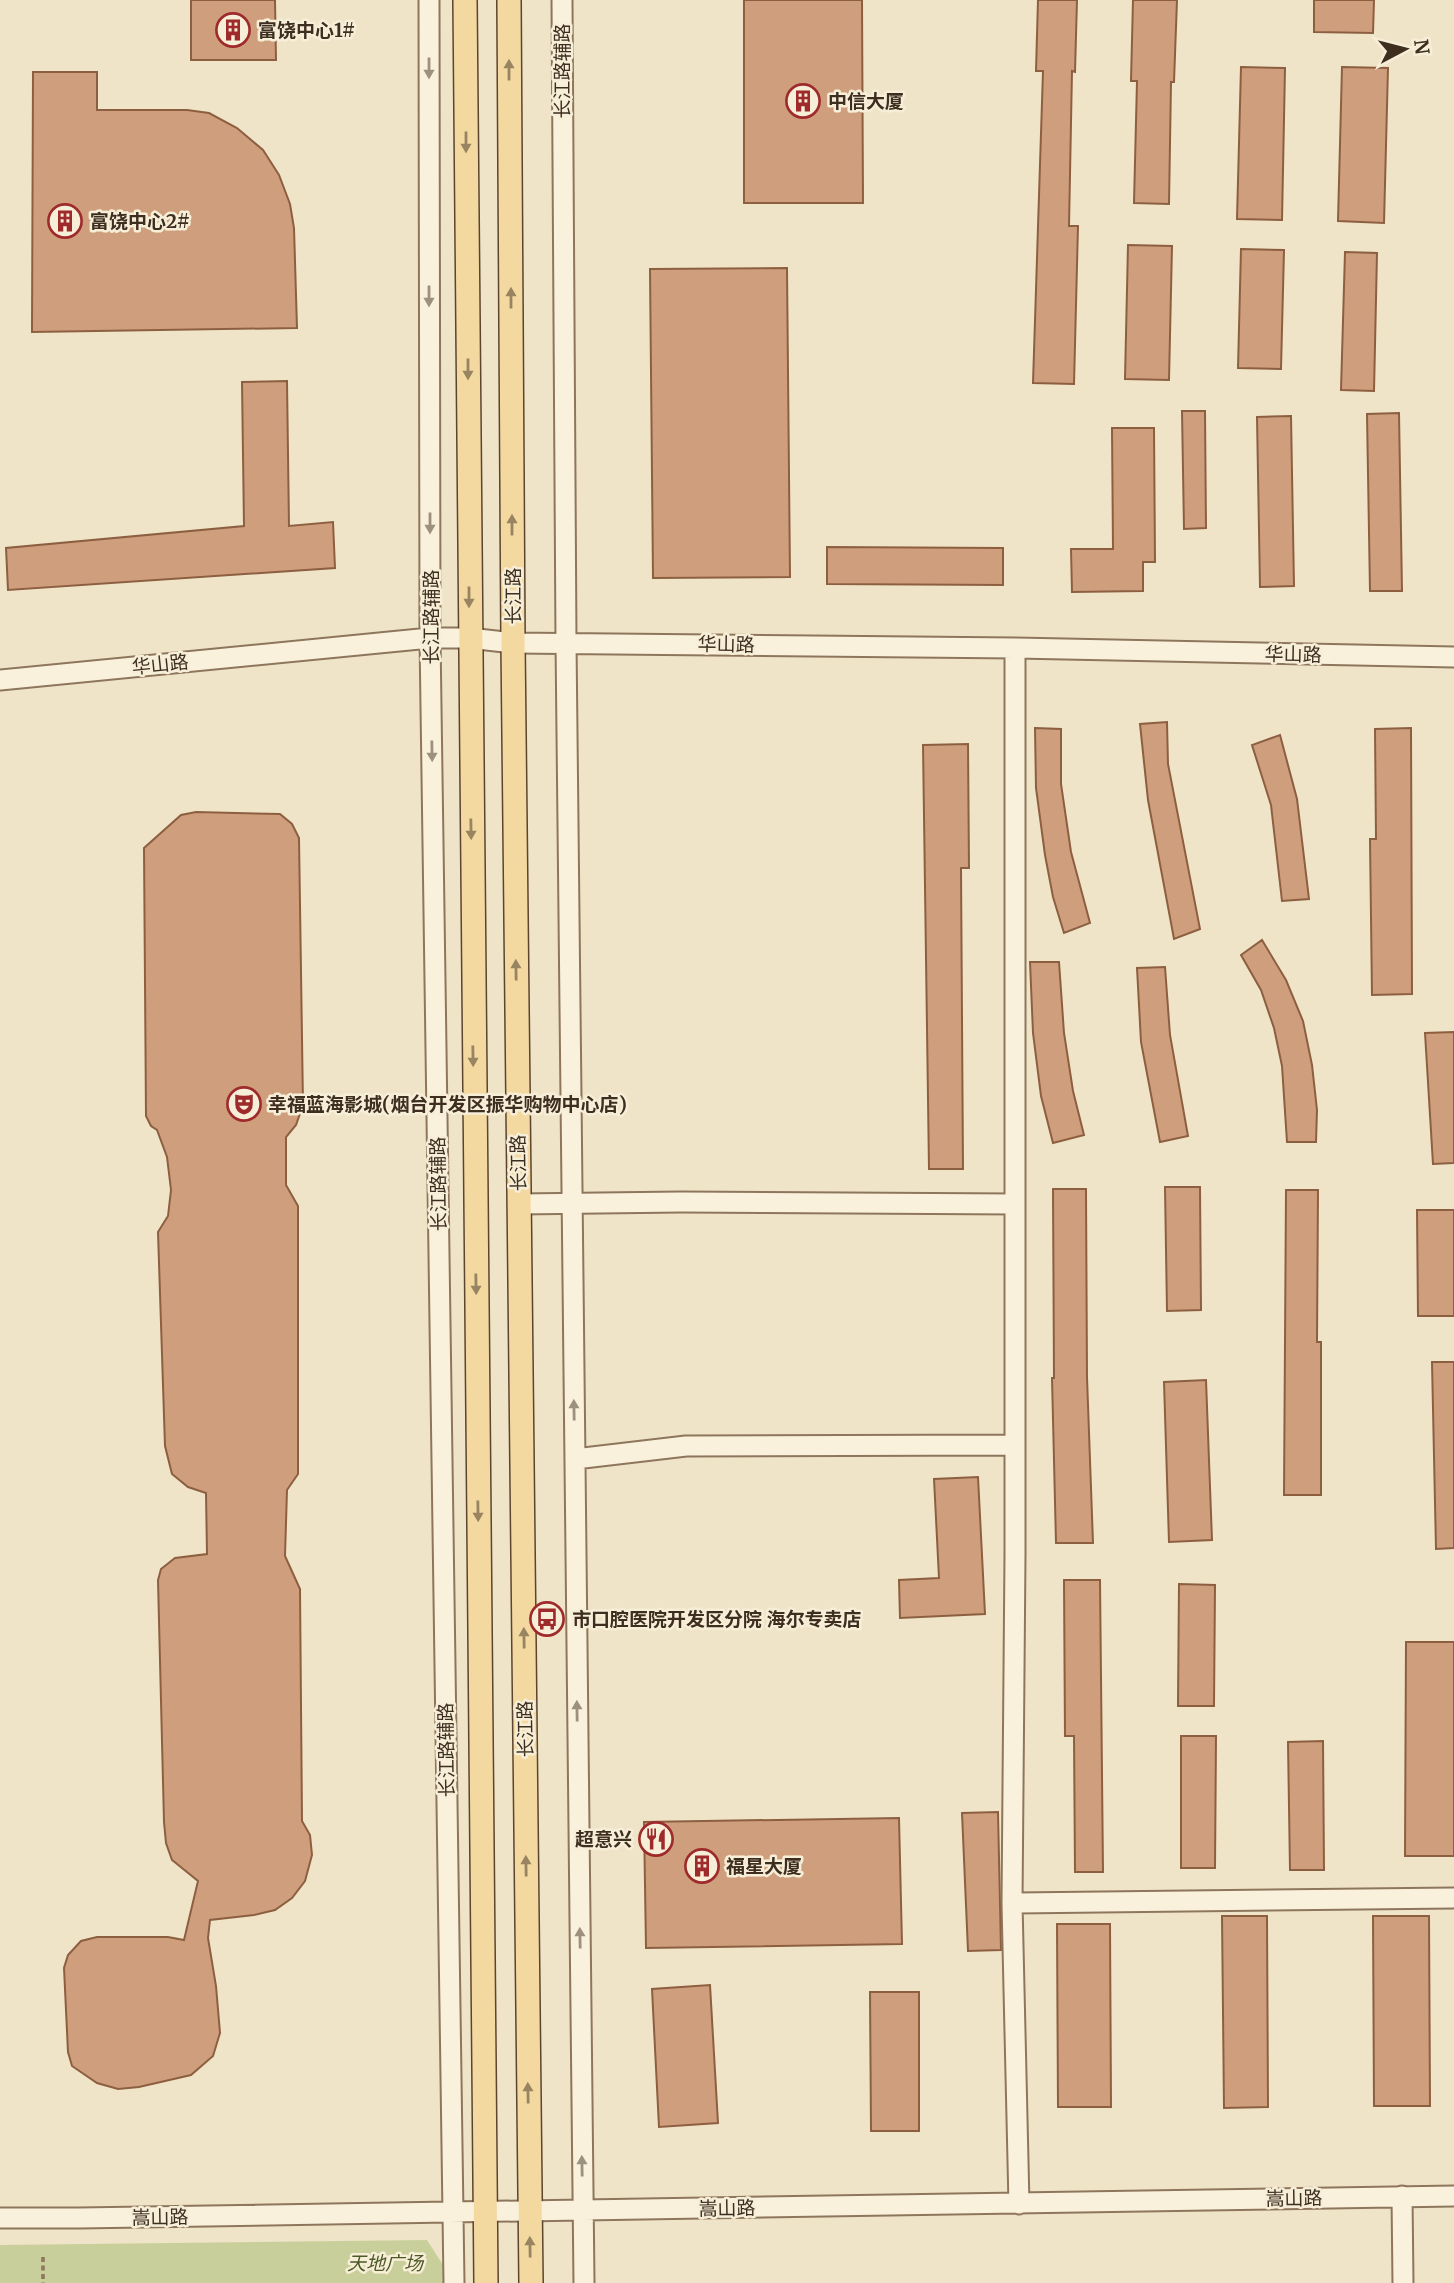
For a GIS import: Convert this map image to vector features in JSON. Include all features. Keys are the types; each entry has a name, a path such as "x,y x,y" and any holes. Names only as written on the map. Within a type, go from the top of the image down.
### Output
{"main road":[{"path":"465,0 486,2283"},
{"name":"长江路","path":"509,0 513,643 531,2283"}],"street":[{"name":"长江路辅路","path":"429,0 430,638 454,2283"},
{"name":"长江路辅路","path":"562,0 566,642 584,2283"},
{"name":"华山路","path":"0,680 430,638 470,638 513,643 1015,648 1454,657"},
{"path":"1015,648 1012,1903 1019,2204"},
{"path":"519,1204 1014,1204"},
{"path":"575,1459 686,1446 1015,1445"},
{"path":"1012,1903 1454,1898"},
{"path":"1402,2196 1403,2283"},
{"name":"嵩山路","path":"0,2218 1454,2196"}],"path":[{"path":"43,2256 43,2283"}],"green space":[{"name":"天地广场","path":"427,2240 445,2268 445,2283 0,2283 0,2245"}],"building":[{"name":"富饶中心1#","path":"191,0 275,0 276,60 191,60"},
{"name":"中信大厦","path":"744,0 862,0 863,203 744,203"},
{"path":"1038,0 1077,0 1075,72 1072,71 1069,226 1078,226 1074,384 1033,383 1043,71 1036,71"},
{"path":"1133,0 1177,0 1174,82 1171,82 1169,204 1134,203 1137,81 1131,81"},
{"path":"1314,0 1374,0 1373,33 1314,32"},
{"path":"1241,67 1285,68 1282,220 1237,219"},
{"path":"1342,67 1388,68 1384,223 1338,221"},
{"path":"33,72 97,72 97,110 187,110 209,113 237,128 263,150 279,175 290,204 294,228 297,328 32,332"},
{"path":"1128,245 1172,246 1169,380 1125,379"},
{"path":"1241,249 1284,250 1281,369 1238,368"},
{"path":"1345,252 1377,253 1374,391 1341,390"},
{"path":"787,268 790,577 653,578 650,269"},
{"path":"287,381 289,526 333,522 335,568 8,590 6,548 244,526 242,382"},
{"path":"1182,411 1205,411 1206,528 1184,529"},
{"path":"1399,413 1402,591 1370,591 1367,414"},
{"path":"1291,416 1294,586 1260,587 1257,417"},
{"path":"1112,428 1154,428 1155,562 1143,562 1143,591 1072,592 1071,549 1113,549"},
{"path":"827,547 1003,548 1003,585 827,584"},
{"path":"1167,722 1168,764 1200,929 1174,939 1148,800 1140,724"},
{"path":"1035,728 1061,729 1061,784 1071,852 1090,923 1064,933 1053,897 1045,855 1036,788"},
{"path":"1411,728 1412,994 1372,995 1370,839 1376,839 1375,729"},
{"path":"1280,735 1297,799 1309,899 1282,901 1271,805 1252,745"},
{"path":"968,744 969,868 961,868 963,1169 929,1169 923,745"},
{"path":"196,812 280,814 292,824 299,838 303,1105 296,1125 286,1137 286,1185 298,1206 298,1474 287,1490 285,1556 300,1589 302,1821 310,1835 312,1855 305,1881 292,1898 275,1910 210,1920 208,1938 220,2033 213,2056 191,2075 118,2089 97,2083 72,2066 68,2052 64,1968 68,1955 81,1941 97,1937 168,1937 184,1940 198,1881 172,1860 166,1843 164,1822 158,1580 161,1569 175,1558 207,1554 206,1493 188,1487 172,1474 165,1446 158,1232 168,1216 171,1190 167,1157 157,1130 151,1126 146,1116 144,848 181,815"},
{"path":"1262,940 1286,980 1303,1021 1317,1110 1316,1142 1287,1142 1282,1066 1274,1028 1261,990 1241,955"},
{"path":"1030,962 1059,962 1064,1033 1073,1091 1084,1135 1053,1143 1041,1096 1033,1033"},
{"path":"1165,967 1170,1035 1188,1136 1160,1142 1141,1042 1137,968"},
{"path":"1454,1032 1454,1163 1433,1164 1425,1033"},
{"path":"1165,1187 1200,1187 1201,1310 1167,1311"},
{"path":"1053,1189 1086,1189 1087,1377 1093,1543 1056,1543 1052,1378"},
{"path":"1286,1190 1318,1190 1317,1342 1321,1342 1321,1495 1284,1495"},
{"path":"1417,1210 1454,1210 1454,1316 1418,1316"},
{"path":"1432,1362 1454,1362 1454,1548 1436,1549"},
{"path":"1206,1380 1212,1540 1169,1542 1164,1382"},
{"path":"978,1477 985,1614 900,1618 899,1580 939,1578 934,1479"},
{"path":"1064,1580 1100,1580 1103,1872 1075,1872 1074,1736 1065,1736"},
{"path":"1179,1584 1215,1585 1214,1706 1178,1706"},
{"path":"1406,1642 1454,1642 1454,1856 1405,1856"},
{"path":"1181,1736 1216,1736 1215,1868 1181,1868"},
{"path":"1323,1741 1324,1870 1290,1870 1288,1742"},
{"path":"998,1812 1001,1950 968,1951 962,1813"},
{"path":"899,1818 902,1944 646,1948 644,1822"},
{"path":"1222,1916 1267,1916 1268,2107 1224,2108"},
{"path":"1373,1916 1429,1916 1430,2106 1374,2106"},
{"path":"1057,1924 1110,1924 1111,2107 1058,2107"},
{"path":"710,1985 718,2123 659,2127 652,1989"},
{"path":"870,1992 919,1992 919,2131 871,2131"}],"place":[{"name":"富饶中心1#","path":"233,30"},
{"name":"中信大厦","path":"803,101"},
{"name":"富饶中心2#","path":"65,221"},
{"name":"幸福蓝海影城(烟台开发区振华购物中心店)","path":"244,1104"},
{"name":"市口腔医院开发区分院 海尔专卖店","path":"547,1619"},
{"name":"超意兴","path":"656,1839"},
{"name":"福星大厦","path":"702,1866"}]}
